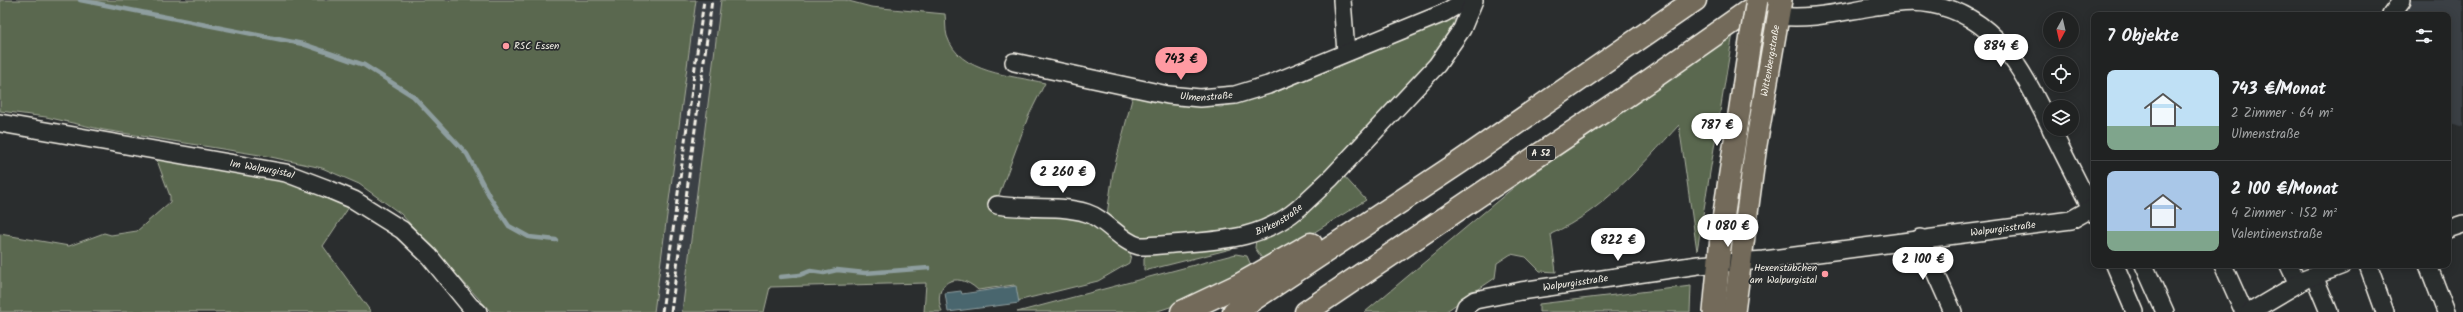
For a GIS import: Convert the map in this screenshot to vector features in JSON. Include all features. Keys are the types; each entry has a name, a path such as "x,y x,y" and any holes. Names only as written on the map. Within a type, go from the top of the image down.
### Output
{"highway":[{"path":"1234,312 1385,212 1695,0"},
{"name":"A 52","path":"1306,312 1650,80 1764,0"},
{"path":"1182,312 1256,277 1338,229 1385,212"}],"main road":[{"path":"1714,312 1717,263 1757,0"},
{"name":"Wittenbergstraße","path":"1734,312 1739,262 1756,145 1780,8"}],"street":[{"path":"1342,0 1346,52"},
{"name":"Ulmenstraße","path":"1014,62 1168,94 1200,98 1234,95 1261,87 1444,13 1466,0"},
{"name":"Birkenstraße","path":"997,204 1058,208 1086,213 1139,246 1232,239 1264,231 1279,223 1299,208 1411,94 1437,65 1462,29 1474,0"},
{"path":"2393,12 2402,0"},
{"path":"1780,8 1798,18 1904,2 1930,3 1960,12 1997,38 2034,95 2043,112"},
{"name":"Im Walpurgistal","path":"0,123 286,173 343,195 402,230 429,256 470,306 478,312"},
{"path":"2055,136 2091,206"},
{"name":"Walpurgisstraße","path":"1464,312 1466,306 1476,300 1522,291 1717,263 1739,262 2071,220 2091,211"},
{"path":"2451,228 2463,224"},
{"path":"1920,238 1953,312"},
{"path":"2116,268 2135,312"},
{"path":"2145,268 2165,312"},
{"path":"2224,268 2244,312"},
{"path":"2290,268 2298,284"},
{"path":"2250,312 2298,284 2335,268"},
{"path":"2369,268 2385,312"},
{"path":"2429,268 2446,312"},
{"path":"2314,276 2329,312"}],"shaded area":[{"path":"696,0 721,0 682,312 654,312"},
{"path":"2411,0 2463,0 2463,127 2451,123 2451,12 2402,12"}],"green space":[{"path":"0,0 696,0 654,312 491,312 401,214 359,184 322,168 266,156 104,130 46,117 0,111"},
{"path":"721,0 845,0 871,7 945,14 947,36 953,49 963,58 988,71 1045,83 1028,117 996,203 1106,222 1113,172 1133,95 1168,103 1221,107 1272,94 1447,19 1456,20 1454,28 1341,173 1366,200 1265,263 1255,248 1256,239 1125,244 1131,255 1129,263 1098,281 1017,301 1014,285 978,290 962,280 954,280 948,282 940,293 939,302 942,312 924,312 926,283 770,287 764,312 682,312"},
{"path":"1734,27 1697,251 1679,125 1636,171 1604,200 1588,213 1551,234 1556,272 1540,271 1526,257 1511,254 1497,263 1495,278 1445,312 1365,312 1544,162"},
{"path":"155,155 245,165 353,201 323,246 371,312 0,312 0,234 69,246 104,233 111,235 137,231 170,202 170,196"},
{"path":"1236,245 1231,249 1144,271 1144,258 1147,254"},
{"path":"1236,254 1247,256 1253,270 1179,304 1155,312 1017,312"},
{"path":"1691,286 1690,312 1539,312 1539,304"}],"water":[{"path":"1016,286 1019,303 948,312 945,293 961,291 962,294"}],"waterway":[{"path":"80,0 303,44 364,65 413,96 467,154 491,199 509,226 529,237 556,240"},
{"path":"780,277 800,275 810,271 824,273 837,270 865,273 929,268"}],"railway":[{"path":"662,312 704,0"},
{"path":"671,312 712,0"}],"place":[{"name":"RSC Essen","path":"506,46"},
{"name":"Hexenstübchen am Walpurgistal","path":"1825,274"}]}
